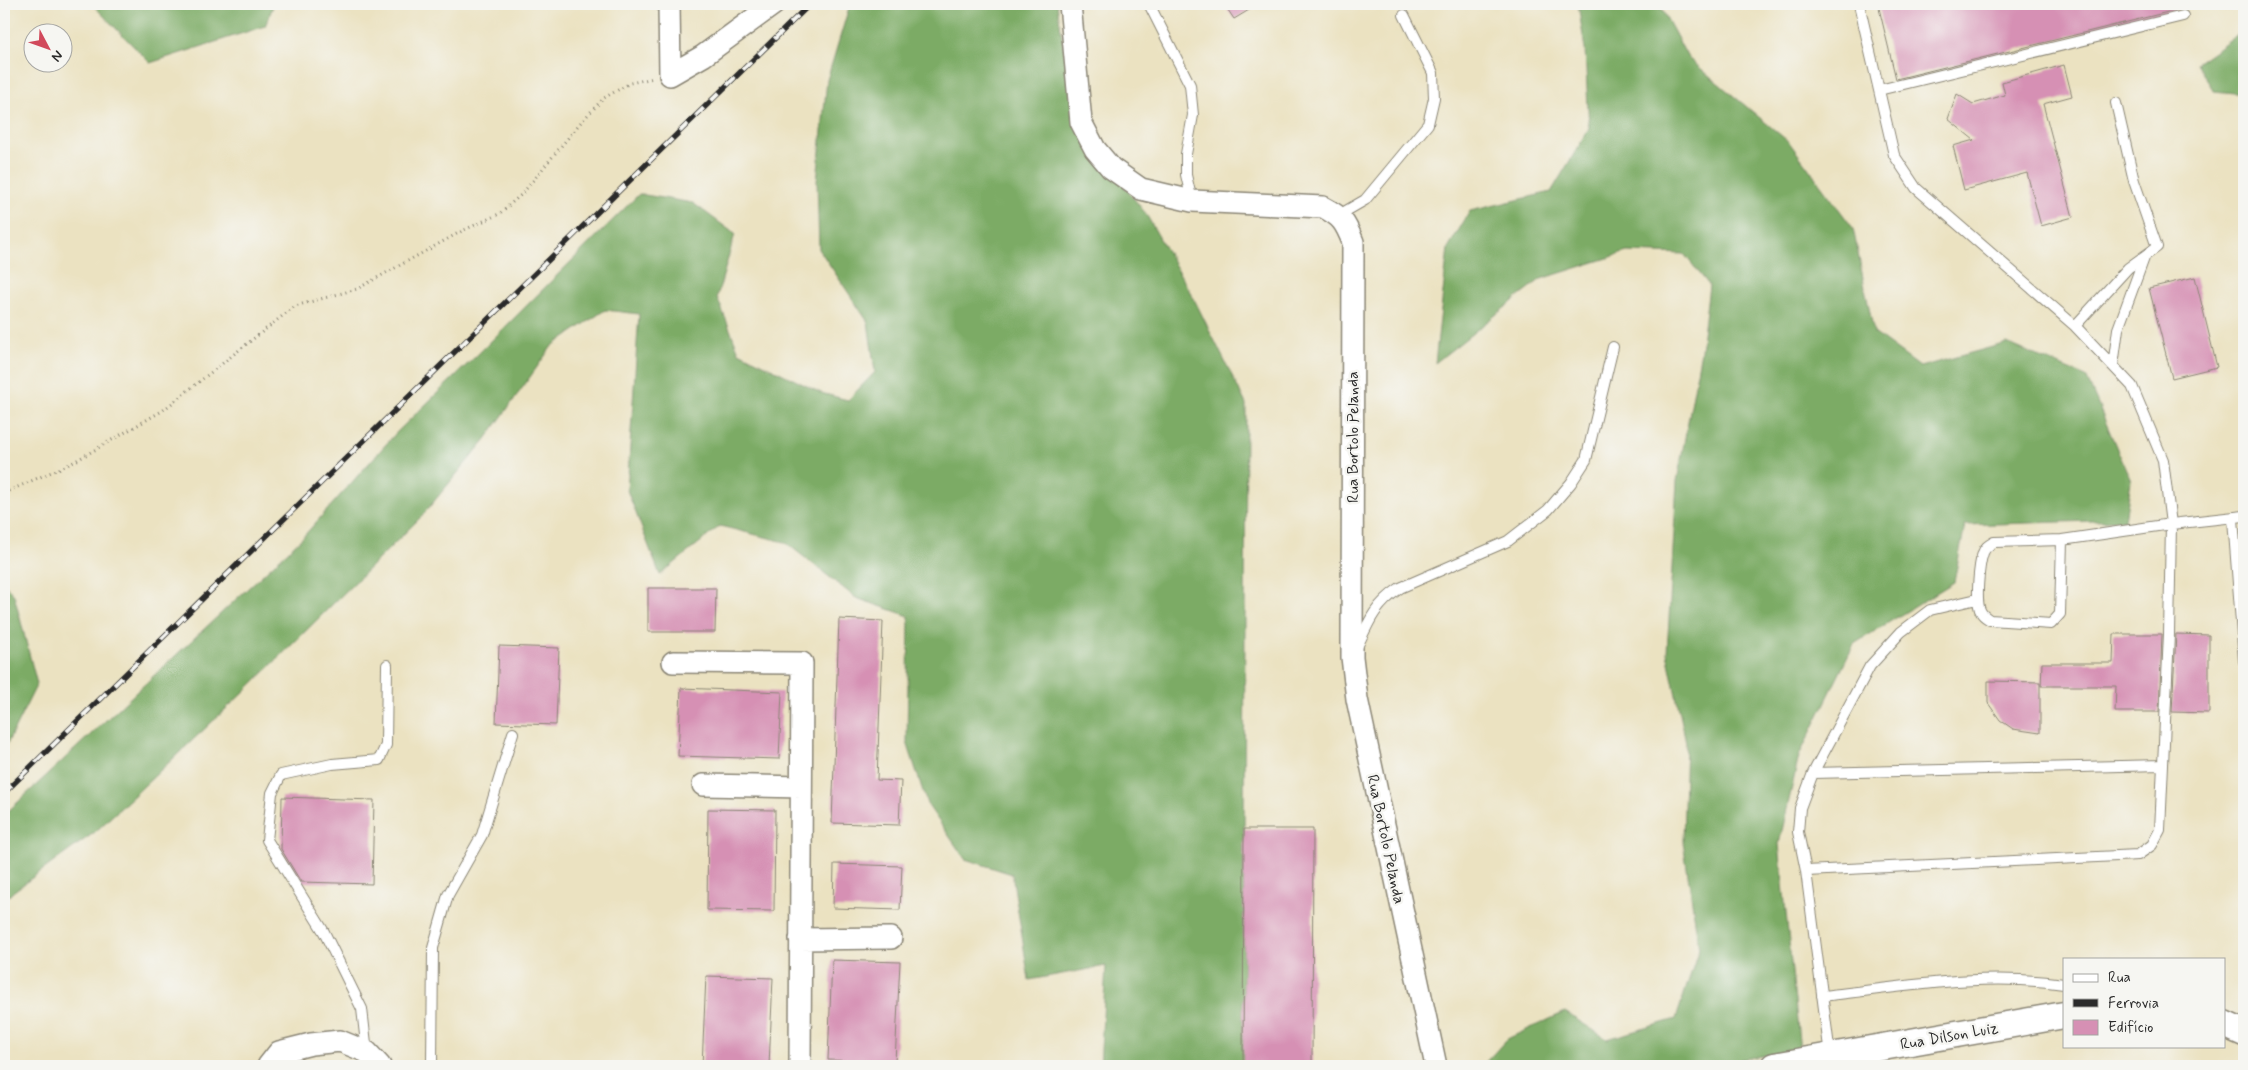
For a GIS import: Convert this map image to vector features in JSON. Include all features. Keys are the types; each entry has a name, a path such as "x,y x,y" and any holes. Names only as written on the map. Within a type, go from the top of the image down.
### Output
{"street":[{"path":"669,4 670,75 704,56 774,4"},
{"path":"1070,4 1081,122 1095,150 1111,168 1141,189 1192,200 1323,207 1339,215"},
{"name":"Rua Bortolo Pelanda","path":"1339,215 1346,225 1353,242 1352,657 1356,699 1436,1066"},
{"path":"673,662 802,663 800,1066"},
{"path":"703,786 801,787"},
{"path":"800,939 892,938"},
{"name":"Rua Dilson Luiz","path":"1774,1066 2063,1015"},
{"path":"2226,1025 2244,1033"},
{"path":"268,1066 279,1052 310,1044 340,1041 373,1059"}],"lane":[{"path":"1149,4 1190,86 1193,115 1186,154 1186,175 1192,200"},
{"path":"1806,871 2138,855 2152,845 2160,830 2171,524 2163,460 2132,386 2075,326 1916,188 1894,155 1859,4"},
{"path":"1339,215 1365,200 1392,170 1428,124 1434,98 1433,73 1404,14"},
{"path":"1879,90 2183,16"},
{"path":"2075,326 2128,268 2157,247 2134,182 2116,103"},
{"path":"2113,366 2118,328 2144,258"},
{"path":"2128,268 2132,287"},
{"path":"1352,657 1374,612 1385,598 1400,588 1508,541 1548,510 1571,483 1586,460 1613,347"},
{"path":"2062,540 2060,614 2057,619 2050,624 1990,620 1980,612 1977,599 1983,553 1987,546 1994,542 2062,540 2171,524 2233,519 2244,516"},
{"path":"2233,519 2244,661"},
{"path":"1830,1055 1806,871 1798,832 1800,808 1813,773 1870,666 1901,632 1930,610 1977,599"},
{"path":"373,1059 362,1009 324,932 267,840 272,793 281,775 332,764 379,760 386,745 387,666"},
{"path":"432,1066 433,948 448,895 482,835 513,732"},
{"path":"1813,773 2163,764"},
{"path":"1822,996 1982,978 2034,979 2063,984"}],"path":[{"path":"4,493 72,463 162,411 295,306 357,289 462,231 499,214 528,188 581,122 604,98 630,83 670,75"}],"green space":[{"path":"92,4 274,4 265,26 150,63"},
{"path":"850,4 1057,4 1075,123 1146,214 1194,299 1246,404 1243,1066 1100,1066 1106,966 1029,980 1012,874 965,859 927,804 907,742 909,616 856,598 785,542 720,526 660,575 627,490 639,314 605,310 552,346 486,439 421,517 245,691 95,832 14,891 4,901 4,815 302,538 397,432 639,194 693,203 735,234 717,297 739,352 821,393 848,400 875,372 868,322 819,249 817,181 827,80"},
{"path":"1578,4 1659,4 1688,58 1789,142 1853,228 1874,333 1920,367 2007,343 2086,377 2131,481 2125,520 1965,525 1954,582 1854,644 1799,756 1779,844 1800,1050 1699,1066 1482,1066 1507,1039 1565,1012 1607,1039 1676,1019 1699,949 1683,841 1686,742 1667,653 1677,481 1701,351 1709,285 1684,254 1627,252 1541,279 1435,363 1448,248 1470,211 1551,192 1589,129 1585,49"},
{"path":"2244,30 2244,94 2214,91 2196,63"},
{"path":"4,583 14,595 37,684 4,750"}],"building":[{"path":"1224,4 1259,4 1234,19"},
{"path":"1878,4 2179,4 2180,9 1896,79"},
{"path":"2064,65 2072,96 2043,104 2073,217 2041,226 2027,173 1964,190 1953,146 1974,140 1948,119 1957,94 1973,104 2005,95 2002,82"},
{"path":"2195,277 2217,367 2172,378 2149,288"},
{"path":"648,588 716,588 715,632 648,632"},
{"path":"839,619 883,621 877,780 901,781 899,825 832,823"},
{"path":"2114,634 2162,634 2159,712 2115,712 2116,686 2041,686 2042,663 2113,663"},
{"path":"2176,634 2209,635 2209,713 2172,712"},
{"path":"499,646 559,648 556,725 496,723"},
{"path":"1988,681 2040,682 2040,733 2013,729 2000,720 1988,703"},
{"path":"681,688 782,692 779,759 678,756"},
{"path":"282,797 374,800 372,884 301,882 281,849"},
{"path":"708,809 775,810 774,911 707,910"},
{"path":"1244,829 1313,829 1312,1066 1243,1066"},
{"path":"834,864 902,866 900,910 833,908"},
{"path":"832,960 900,962 895,1062 828,1060"},
{"path":"706,976 773,978 769,1066 702,1066"}],"railway":[{"path":"4,793 810,4"}]}
